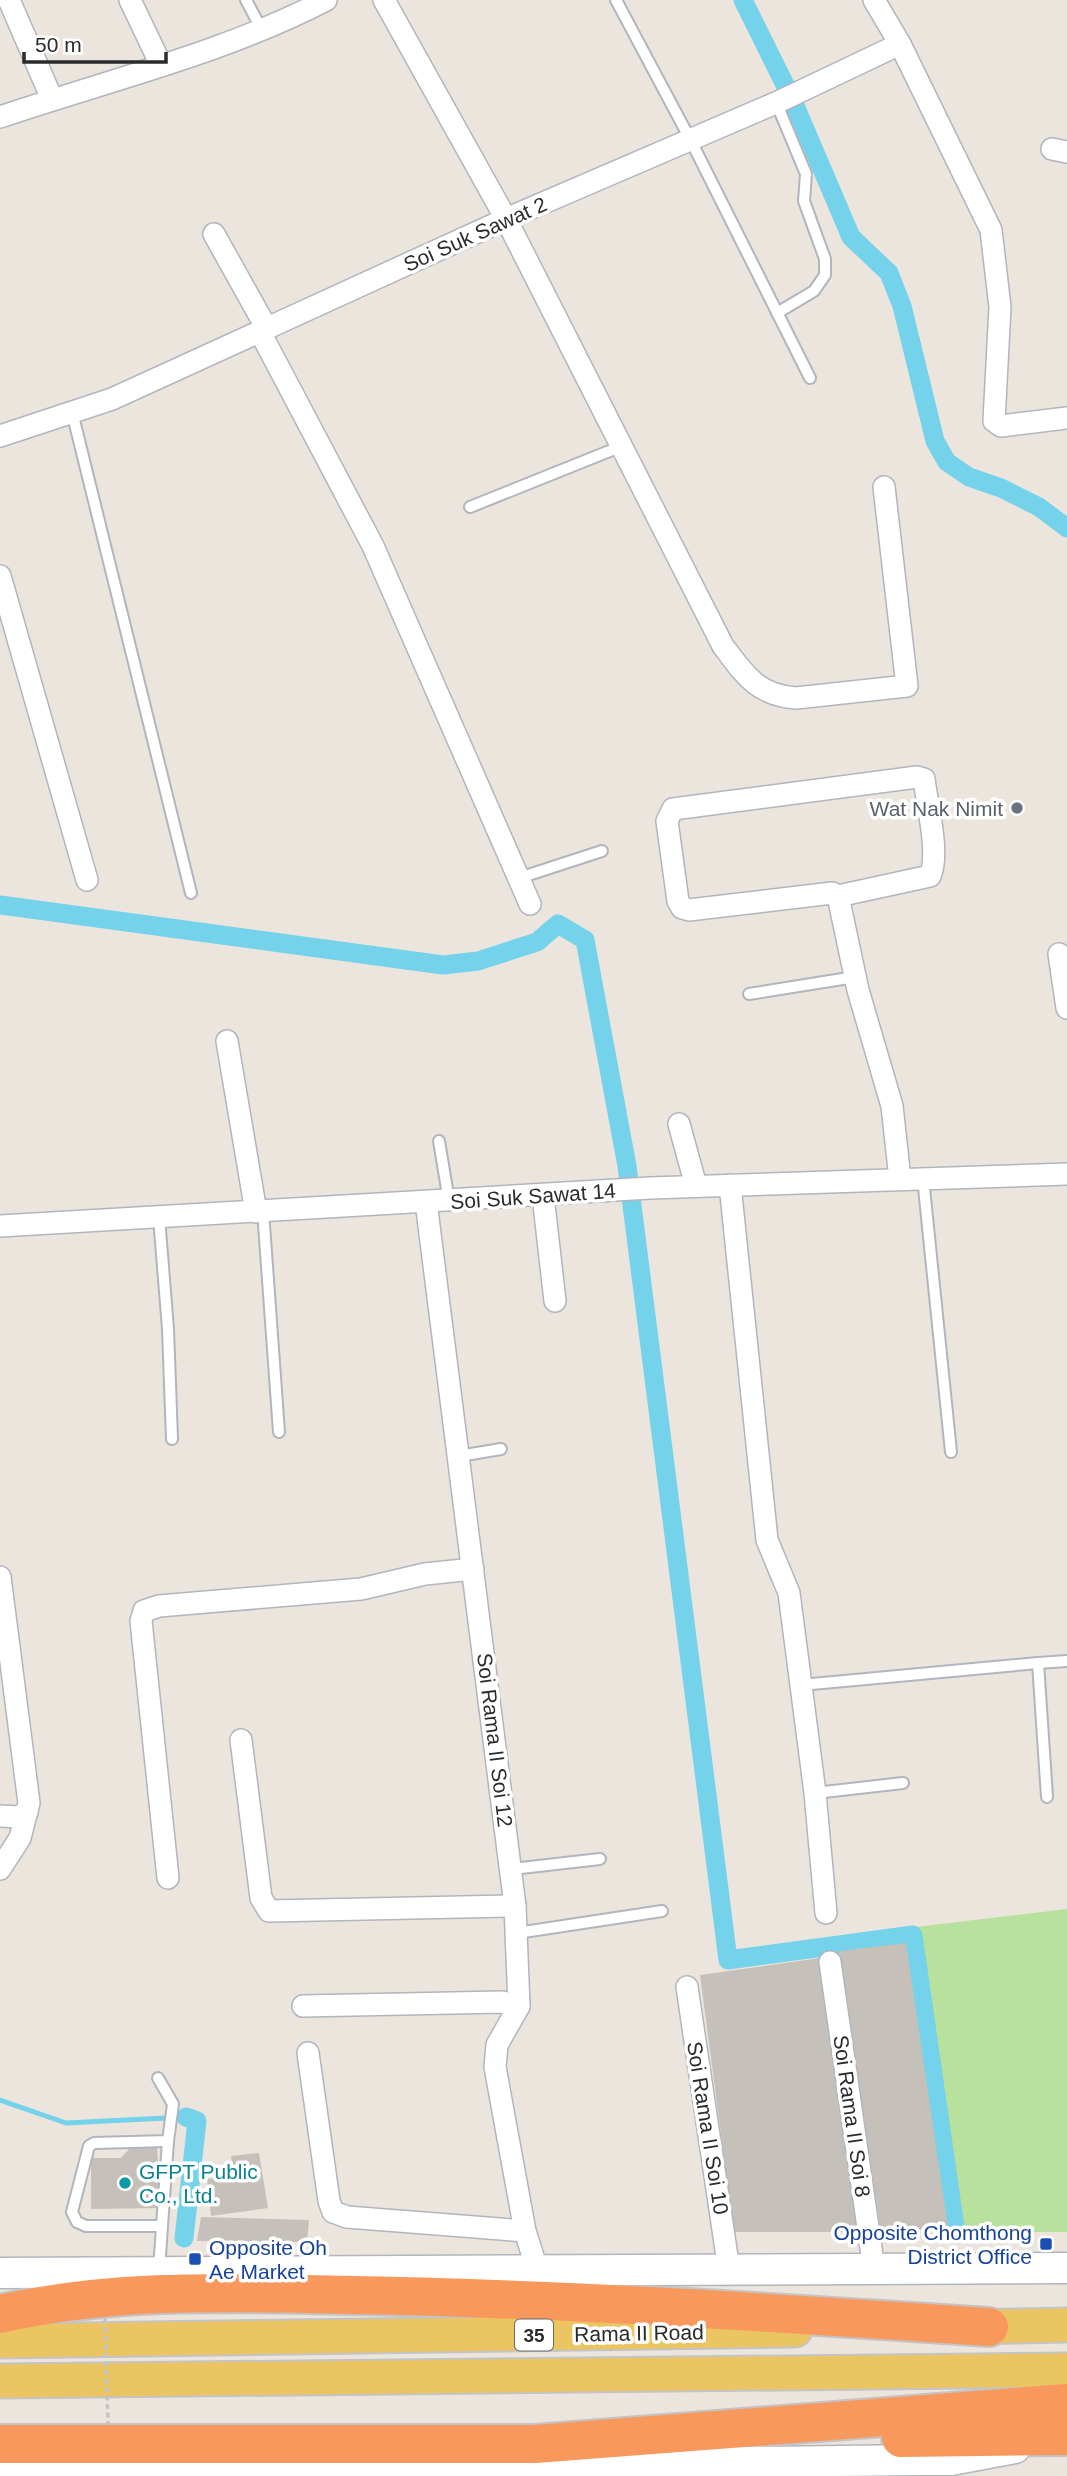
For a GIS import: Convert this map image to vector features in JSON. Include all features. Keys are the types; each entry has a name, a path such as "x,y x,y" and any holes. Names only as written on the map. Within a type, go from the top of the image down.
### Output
{"highway":[{"path":"0,2314 94,2297 160,2293 467,2297 989,2327"},
{"path":"528,2462 1067,2403"},
{"path":"0,2444 370,2445 528,2462 1067,2437"}],"main road":[{"path":"0,2273 159,2270 1067,2268"},
{"name":"Rama II Road","path":"0,2341 1067,2325"},
{"name":"Rama II Road","path":"0,2381 1067,2370"},
{"path":"0,2466 71,2472 424,2471 528,2462 608,2470 920,2468 1067,2437"}],"street":[{"path":"9,0 52,99"},
{"path":"130,0 161,65"},
{"path":"0,117 262,30 326,0"},
{"path":"384,0 506,219 723,646 751,682 779,696 796,698 907,686 884,487"},
{"path":"874,0 900,44 991,230 1000,307 994,421 997,424 1067,418"},
{"name":"Soi Suk Sawat 2","path":"0,436 112,399 506,219 777,102 900,44"},
{"path":"214,234 373,546 530,904"},
{"path":"0,576 87,880"},
{"path":"917,777 924,779 935,866 930,876 838,896 832,894 689,910 682,908 667,821 673,809 917,777"},
{"path":"838,896 855,977 892,1105 900,1179"},
{"path":"1059,954 1067,1008"},
{"path":"227,1041 259,1212"},
{"path":"679,1124 696,1186"},
{"name":"Soi Suk Sawat 14","path":"0,1226 650,1188 1067,1174"},
{"path":"730,1185 768,1540 789,1593 815,1793 825,1913"},
{"path":"543,1196 555,1301"},
{"name":"Soi Rama II Soi 12","path":"426,1202 512,1869 519,2006"},
{"path":"168,1878 141,1621 145,1611 159,1606 361,1590 425,1574 473,1569"},
{"path":"0,1577 29,1803 20,1838 0,1869"},
{"path":"241,1740 261,1898 269,1911 515,1906"},
{"path":"0,1816 18,1817 27,1812"},
{"name":"Soi Rama II Soi 8","path":"830,1962 874,2270"},
{"name":"Soi Rama II Soi 10","path":"687,1987 729,2270"},
{"path":"303,2006 502,2002 519,2006 496,2045 495,2067 525,2231 537,2269"},
{"path":"308,2053 329,2201 333,2212 347,2217 525,2231"}],"lane":[{"path":"246,0 262,30"},
{"path":"616,0 691,139 810,378"},
{"path":"777,102 806,174 804,201 825,258 825,275 814,291 777,313"},
{"path":"72,412 191,893"},
{"path":"470,507 622,446"},
{"path":"519,878 602,851"},
{"path":"750,994 855,977"},
{"path":"439,1141 449,1201"},
{"path":"923,1178 951,1452"},
{"path":"259,1212 279,1432"},
{"path":"159,1217 168,1329 172,1439"},
{"path":"459,1456 501,1449"},
{"path":"801,1685 1067,1661"},
{"path":"1038,1663 1047,1797"},
{"path":"815,1793 903,1783"},
{"path":"512,1869 600,1858"},
{"path":"517,1933 662,1911"},
{"path":"159,2078 173,2104 168,2136 159,2270"},
{"path":"162,2226 86,2226 77,2222 72,2212 89,2146 94,2143 168,2136"}],"path":[{"path":"105,2319 108,2424"}],"green space":[{"path":"1067,1909 1067,2232 964,2232 916,1927"}],"building":[{"path":"906,1943 948,2227 881,2233 839,1951"},
{"path":"820,1958 859,2232 734,2232 700,1975"},
{"name":"GFPT Public Co., Ltd.","path":"157,2147 161,2208 91,2209 91,2158 121,2158 130,2148"},
{"path":"259,2153 268,2208 211,2216 207,2179 234,2176 231,2156"},
{"path":"201,2217 309,2220 307,2242 197,2241"}],"waterway":[{"path":"743,0 793,101 851,237 889,273 902,306 935,441 947,462 969,477 1001,488 1039,507 1067,528"},
{"path":"0,905 443,965 478,961 537,942 558,924 585,940 627,1166 728,1960 913,1935 956,2234"},
{"path":"0,2100 66,2123 186,2117"},
{"path":"184,2238 197,2121 186,2117"}],"place":[{"name":"Wat Nak Nimit","path":"1017,808"},
{"name":"GFPT Public Co., Ltd.","path":"125,2183"},
{"name":"Opposite Chomthong District Office","path":"1046,2244"},
{"name":"Opposite Oh Ae Market","path":"195,2259"}]}
